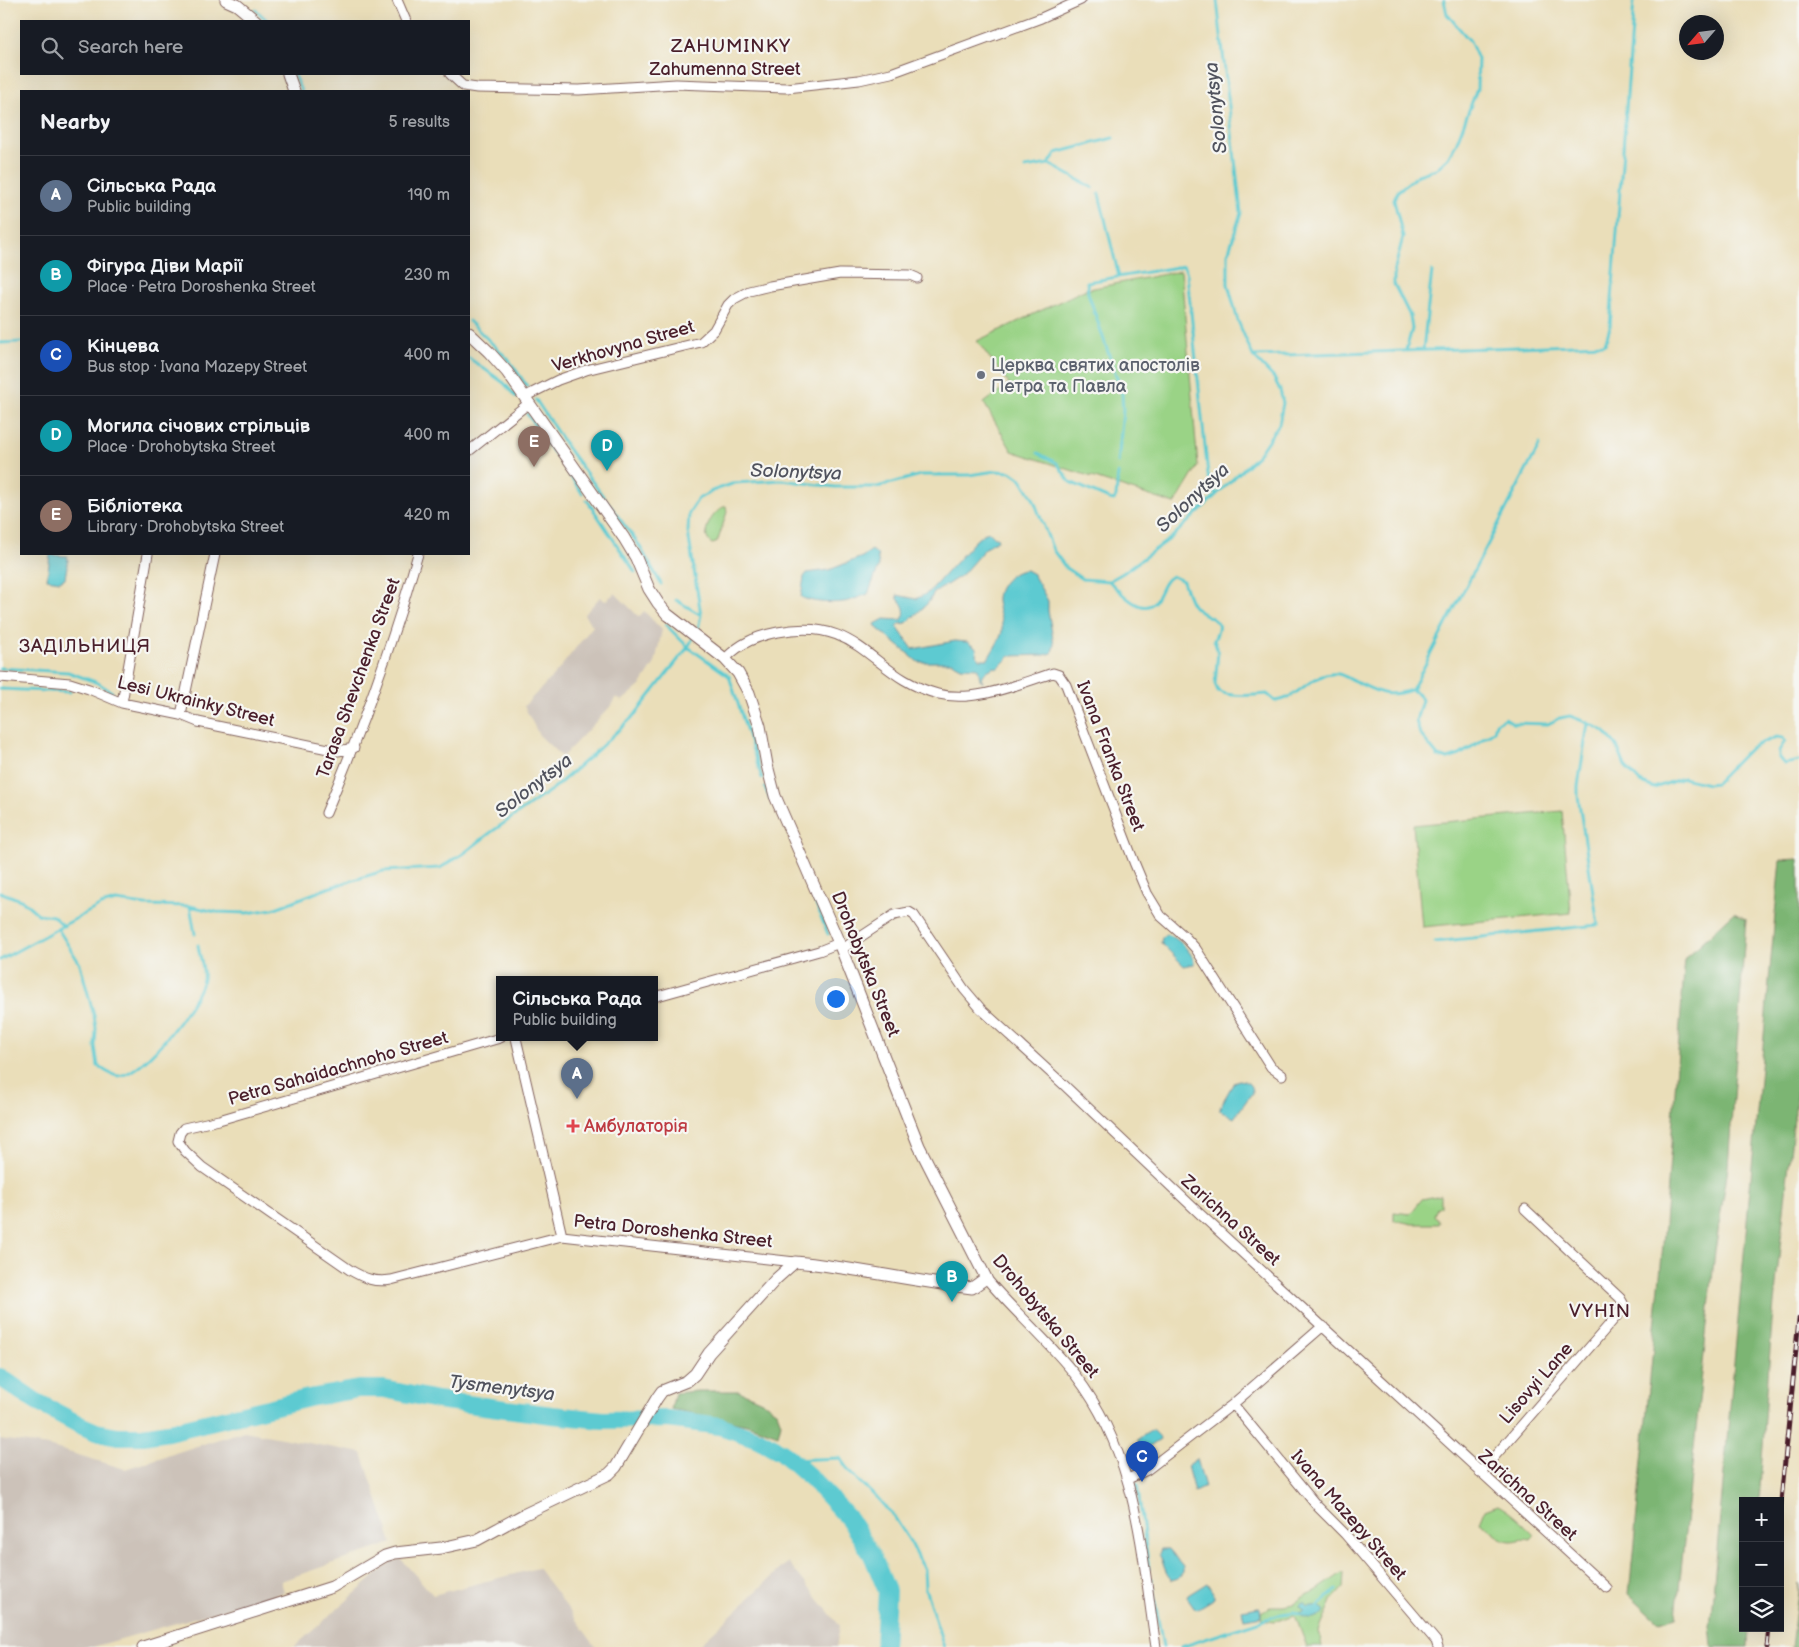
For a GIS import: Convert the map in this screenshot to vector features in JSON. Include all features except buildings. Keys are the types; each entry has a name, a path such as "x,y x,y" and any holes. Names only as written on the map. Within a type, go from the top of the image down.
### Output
{"street":[{"path":"226,0 237,5 255,20"},
{"path":"397,0 406,20"},
{"name":"Zahumenna Street","path":"451,75 463,86 579,90 676,84 787,88 859,80 891,73 1041,18 1081,0"},
{"path":"288,75 294,90"},
{"name":"Verkhovyna Street","path":"527,400 545,386 575,374 701,342 714,330 728,305 734,299 749,292 770,286 850,273 910,274 917,278"},
{"name":"Drohobytska Street","path":"470,334 490,352 507,372 624,538 636,558 654,598 667,614 725,659 738,673 749,693 760,726 766,765 776,796 840,946 919,1146 986,1278 1057,1353 1099,1409 1113,1436 1128,1479 1134,1506 1156,1647"},
{"path":"470,450 527,400"},
{"path":"122,703 148,555"},
{"path":"181,715 215,555"},
{"name":"Tarasa Shevchenka Street","path":"326,813 354,748 400,618 418,555"},
{"name":"Ivana Franka Street","path":"725,659 737,647 755,638 791,629 808,628 825,630 848,639 911,684 939,694 969,696 1053,674 1059,675 1066,685 1134,862 1154,905 1168,923 1196,949 1271,1067 1282,1075"},
{"name":"Lesi Ukrainky Street","path":"0,677 70,683 122,703 181,715 198,722 338,751 354,748"},
{"name":"Zarichna Street","path":"840,946 894,916 909,912 914,915 964,989 981,1009 1064,1084 1199,1213 1480,1473 1607,1588"},
{"path":"658,996 840,946"},
{"name":"Petra Sahaidachnoho Street","path":"184,1128 219,1120 496,1039"},
{"path":"517,1041 562,1236"},
{"name":"Petra Doroshenka Street","path":"184,1128 180,1133 178,1142 185,1152 198,1164 350,1270 373,1281 391,1280 562,1236 837,1266 903,1279 972,1288 986,1278"},
{"name":"Lisovyi Lane","path":"1480,1473 1622,1310 1624,1305 1620,1298 1525,1209"},
{"path":"143,1647 332,1587 385,1556 440,1548 477,1540 545,1504 599,1480 616,1467 662,1391 687,1381 695,1374 709,1353 776,1279 795,1262"},
{"path":"1128,1479 1147,1470 1233,1404 1323,1326"},
{"name":"Ivana Mazepy Street","path":"1233,1404 1317,1506 1368,1560 1436,1642 1438,1647"}],"shaded area":[{"path":"615,593 639,617 644,611 662,630 655,663 640,686 622,701 616,697 610,707 562,757 539,735 524,706 556,673 593,626 584,615 600,597 605,601"},
{"path":"244,1431 362,1453 392,1543 281,1581 284,1592 93,1647 0,1647 0,1439 48,1446 125,1469"},
{"path":"401,1559 433,1595 538,1568 596,1647 294,1647 391,1562"},
{"path":"788,1562 840,1626 836,1647 697,1647"}],"green space":[{"path":"1181,271 1198,466 1175,504 1012,451 984,403 1009,384 977,341 1084,290"},
{"path":"726,506 727,512 718,540 712,544 706,535 709,523 716,512"},
{"path":"1562,811 1571,913 1422,927 1413,825"},
{"path":"1799,859 1799,1071 1772,1322 1759,1497 1739,1497 1739,1632 1749,1632 1748,1647 1712,1647 1710,1626 1780,860"},
{"path":"1734,913 1746,919 1728,1167 1715,1251 1676,1617 1659,1622 1629,1594 1665,1224 1685,958"},
{"path":"1441,1195 1441,1207 1437,1208 1434,1215 1439,1222 1438,1224 1412,1224 1394,1220 1394,1212 1410,1214 1422,1199"},
{"path":"739,1391 762,1401 777,1412 781,1423 778,1435 747,1424 671,1409 675,1393"},
{"path":"1498,1505 1534,1535 1531,1540 1507,1540 1499,1537 1480,1522 1485,1510"},
{"path":"1344,1573 1343,1588 1333,1599 1319,1631 1322,1647 1307,1647 1295,1615 1274,1622 1262,1620 1262,1612 1272,1606 1293,1604"},
{"path":"1799,1583 1799,1647 1791,1647"}],"water":[{"path":"989,532 994,537 997,537 998,540 990,544 962,575 934,593 928,603 909,621 899,624 897,627 913,649 955,641 967,642 977,649 976,655 980,659 988,659 1002,634 997,601 999,590 1006,580 1015,573 1026,570 1033,574 1048,601 1054,644 1052,653 1010,656 998,668 994,667 981,677 983,683 980,679 978,668 961,667 952,662 918,662 877,628 875,624 884,619 901,620 904,609 897,595 916,599 929,592 974,542 983,534"},
{"path":"872,550 877,554 879,566 868,594 849,601 838,602 817,602 801,597 804,577 807,573 829,570 862,557"},
{"path":"50,555 67,556 65,578 60,581 47,579"},
{"path":"1166,934 1175,938 1184,946 1191,955 1194,964 1184,966 1161,943 1162,937"},
{"path":"1244,1081 1251,1087 1252,1093 1234,1118 1220,1110 1220,1107 1234,1082"},
{"path":"1152,1430 1160,1440 1145,1450 1138,1439"},
{"path":"1197,1459 1205,1487 1194,1492 1187,1466"},
{"path":"1161,1549 1169,1549 1183,1567 1183,1572 1178,1578 1172,1580 1167,1574 1159,1554"},
{"path":"1207,1583 1215,1598 1197,1609 1187,1597"},
{"path":"1304,1603 1307,1607 1318,1606 1325,1611 1318,1617 1305,1618 1298,1613 1304,1612 1300,1606"},
{"path":"1261,1608 1262,1616 1244,1619 1242,1610"}],"waterway":[{"name":"Solonytsya","path":"0,960 101,905 116,901 145,905 190,906 216,912 247,913 273,909 328,888 383,871 440,868 463,854 554,788 593,754 634,716 688,647 698,629 701,615 688,532 689,513 698,499 712,491 735,483 782,480 835,487 877,487 921,475 969,475 996,471 1011,472 1021,479 1033,498 1053,550 1066,568 1082,579 1109,581 1171,538 1258,455 1279,424 1283,403 1280,390 1274,378 1253,356 1238,321 1228,284 1228,254 1241,213 1217,0"},
{"path":"1406,350 1412,329 1410,316 1394,284 1394,272 1403,237 1394,200 1398,191 1418,175 1436,169 1448,158 1456,144 1477,89 1478,59 1470,41 1447,14 1444,0"},
{"path":"1254,356 1605,344 1610,327 1634,0"},
{"path":"256,10 267,20"},
{"path":"294,75 301,90"},
{"path":"1049,164 1056,153 1113,138"},
{"path":"1025,168 1049,164 1093,188"},
{"path":"1099,194 1119,277"},
{"path":"1118,463 1123,411 1122,393 1088,293 1087,282 1184,266 1187,274 1208,475 1216,495"},
{"path":"1423,350 1432,271"},
{"path":"470,322 509,360 527,386"},
{"path":"0,343 20,342"},
{"path":"470,359 504,383 516,397"},
{"path":"536,400 569,450 639,545 661,584"},
{"path":"527,414 582,493"},
{"path":"1412,690 1540,444"},
{"path":"1038,453 1057,463 1070,482 1109,499 1114,500 1116,497 1118,473"},
{"path":"587,500 635,572"},
{"path":"1109,581 1130,600 1143,606 1149,606 1154,602 1166,581 1172,576 1183,581 1192,604 1196,609 1216,621 1218,625 1218,631 1214,640 1218,652 1215,684 1218,691 1236,695 1267,694 1275,701 1291,696 1312,681 1328,674 1344,676 1387,694 1411,690 1419,694 1422,700 1416,721 1420,734 1438,756 1448,759 1460,755 1494,731 1496,723 1505,718 1513,723 1548,724 1560,718 1570,716 1604,731 1617,746 1625,766 1640,782 1654,788 1683,778 1708,784 1716,783 1750,748 1776,737 1783,738 1785,741 1779,751 1779,758 1784,764 1799,761"},
{"path":"676,600 701,615"},
{"path":"666,625 688,647 729,676 762,778"},
{"path":"0,668 68,672 98,683 112,692"},
{"path":"0,689 70,692"},
{"path":"1434,942 1598,925 1578,796 1588,723"},
{"path":"765,788 771,800"},
{"path":"0,892 23,901 38,914 53,916 64,926"},
{"path":"813,897 828,934"},
{"path":"190,906 195,934"},
{"path":"58,929 80,964 94,1016 98,1066 116,1076 130,1072 142,1063 155,1051 181,1020 199,990 203,979 203,966 198,945"},
{"name":"Tysmenytsya","path":"0,1377 35,1401 80,1425 96,1432 118,1436 143,1436 168,1432 309,1398 359,1389 384,1389 437,1400 552,1415 603,1420 668,1419 720,1426 758,1439 782,1452 812,1479 849,1519 872,1555 887,1591 884,1647"},
{"path":"790,1460 840,1458 851,1474 895,1518 911,1543 924,1569 925,1588 944,1647"},
{"path":"1137,1484 1149,1568"},
{"path":"1151,1579 1163,1647"},
{"path":"1316,1608 1336,1590"},
{"path":"1181,1647 1282,1614 1295,1612 1300,1614"}],"railway":[{"path":"1781,1497 1799,1319"},
{"path":"1767,1647 1769,1632"}],"place":[{"name":"Церква святих апостолів Петра та Павла","path":"981,375"},
{"name":"Бібліотека","path":"534,467"},
{"name":"Могила січових стрільців","path":"607,471"},
{"name":"Сільська Рада","path":"577,1099"},
{"name":"Амбулаторія","path":"573,1126"},
{"name":"Фігура Діви Марії","path":"952,1302"},
{"name":"Кінцева","path":"1142,1482"}],"district":[{"name":"ZAHUMINKY","path":"731,45"},
{"name":"ЗАДІЛЬНИЦЯ","path":"85,645"},
{"name":"VYHIN","path":"1600,1310"}]}
